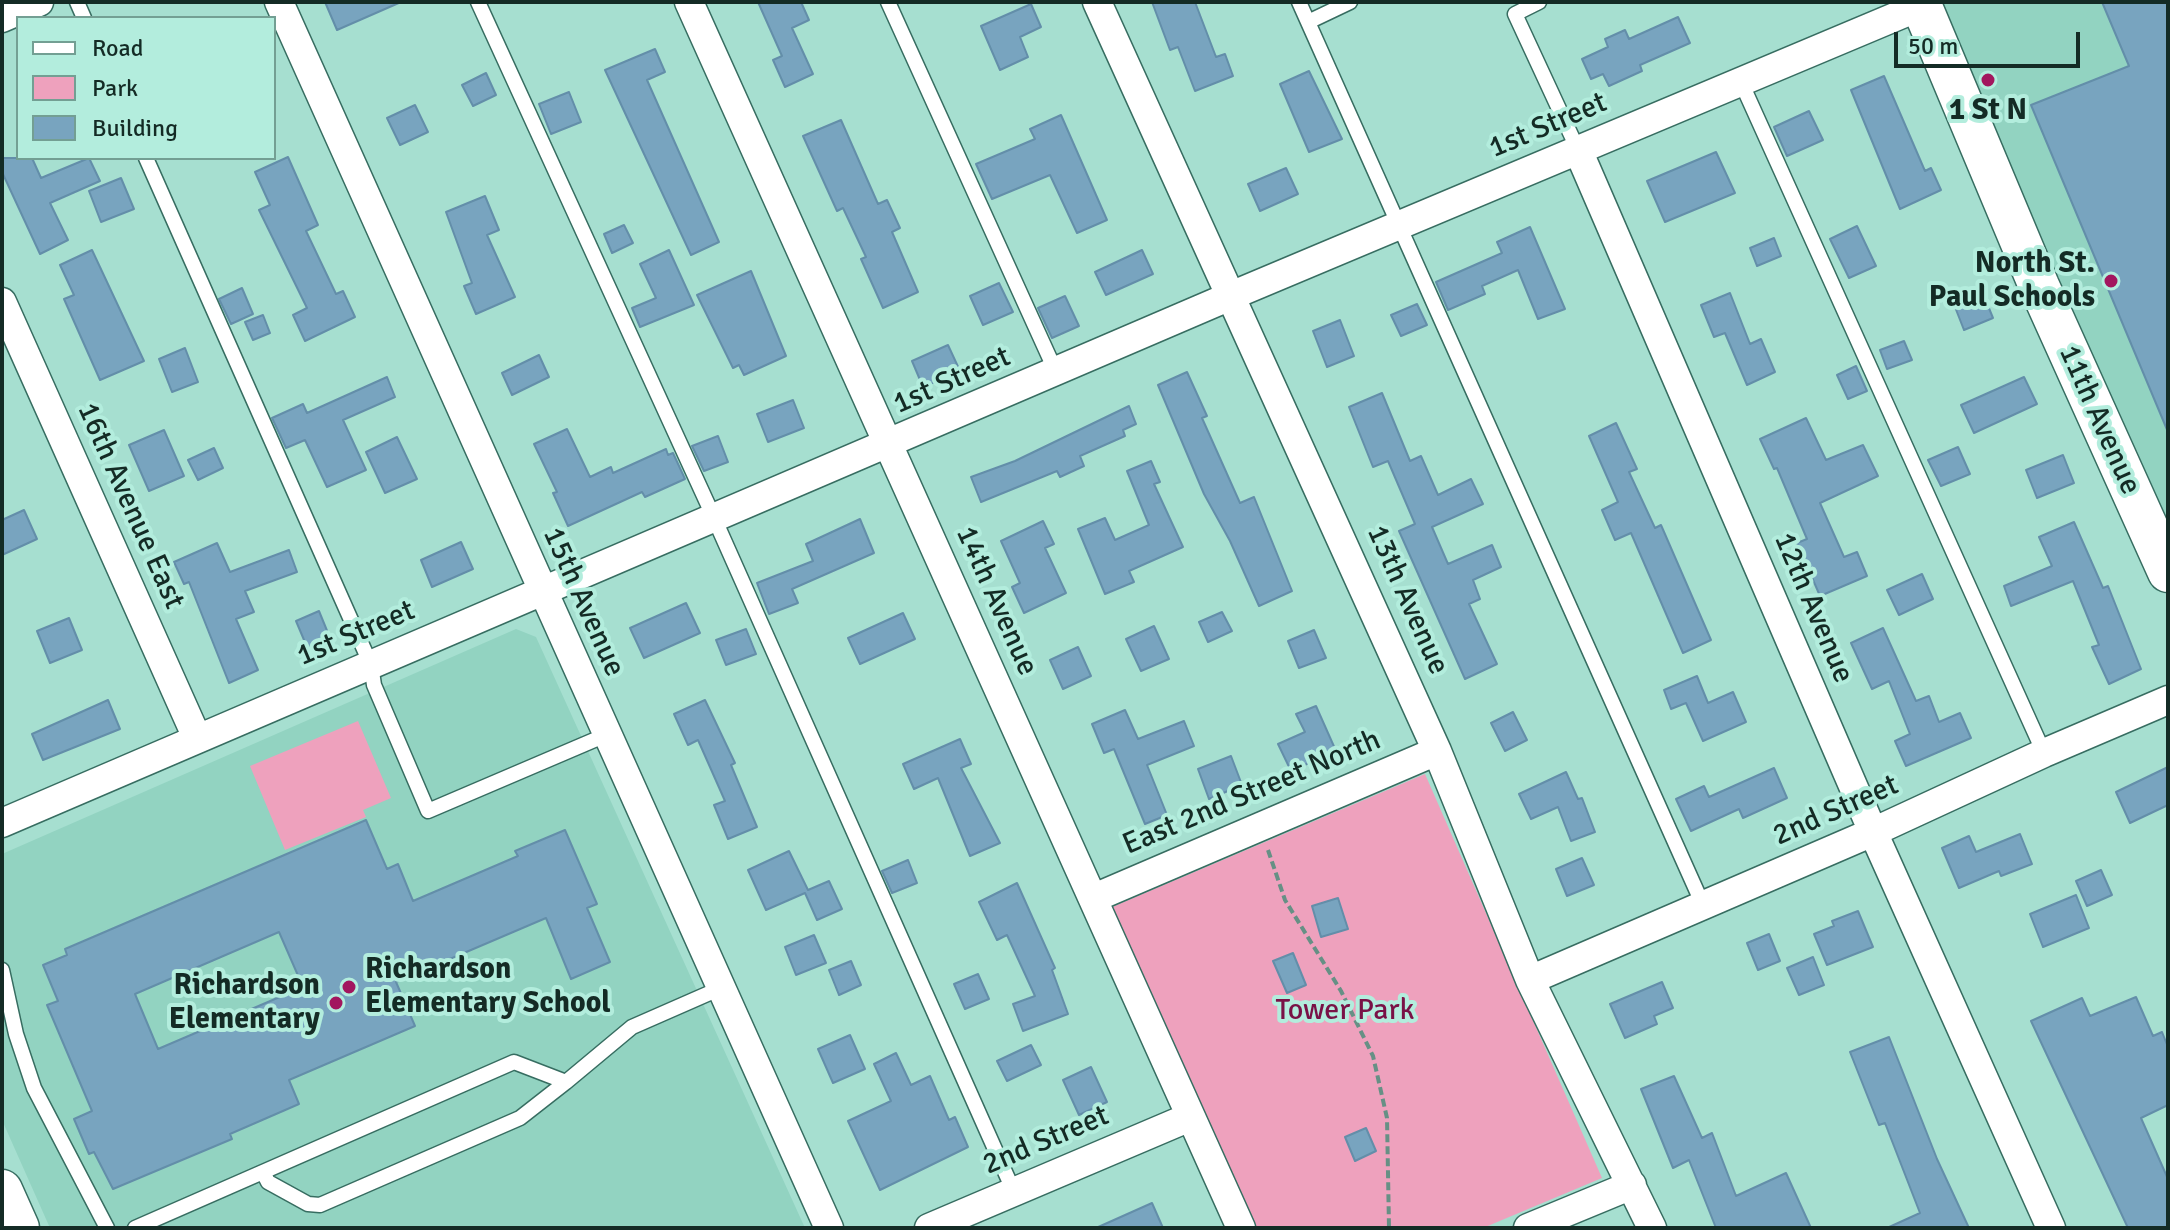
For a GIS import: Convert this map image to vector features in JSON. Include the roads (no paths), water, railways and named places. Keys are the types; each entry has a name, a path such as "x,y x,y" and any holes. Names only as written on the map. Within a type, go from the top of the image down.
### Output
{"street":[{"path":"2,18 39,2"},
{"name":"15th Avenue","path":"279,2 829,1228"},
{"name":"14th Avenue","path":"689,2 1241,1228"},
{"name":"13th Avenue","path":"1097,2 1233,295 1437,751 1530,980 1652,1228"},
{"name":"1st Street","path":"2,823 889,446 1233,295 1924,3"},
{"name":"11th Avenue","path":"1924,3 2027,258 2168,572"},
{"name":"12th Avenue","path":"1578,150 1873,832 2051,1228"},
{"name":"16th Avenue East","path":"2,302 197,738"},
{"name":"2nd Street","path":"1530,980 2168,700"},
{"name":"East 2nd Street North","path":"1094,898 1437,751"},
{"name":"2nd Street","path":"929,1228 1190,1117"},
{"path":"1528,1228 1632,1185"},
{"path":"2,1190 19,1228"}],"lane":[{"path":"478,2 715,520 1014,1192"},
{"path":"888,2 1056,372"},
{"path":"1299,2 1703,905"},
{"path":"1308,22 1350,2"},
{"name":"12th Avenue","path":"1539,2 1515,14 1578,150"},
{"path":"1741,82 2044,753"},
{"path":"147,160 371,665 374,685 428,811 606,735"},
{"path":"2,970 16,1034 34,1088 107,1228"},
{"path":"263,1172 268,1182 308,1204 320,1205 520,1118 632,1027 721,988"},
{"path":"135,1228 514,1062 566,1082"}],"place":[{"name":"1 St N","path":"1988,80"},
{"name":"North St. Paul Schools","path":"2111,281"},
{"name":"Richardson Elementary School","path":"349,987"},
{"name":"Richardson Elementary","path":"336,1003"}],"park label":[{"name":"Tower Park","path":"1345,1011"}]}
